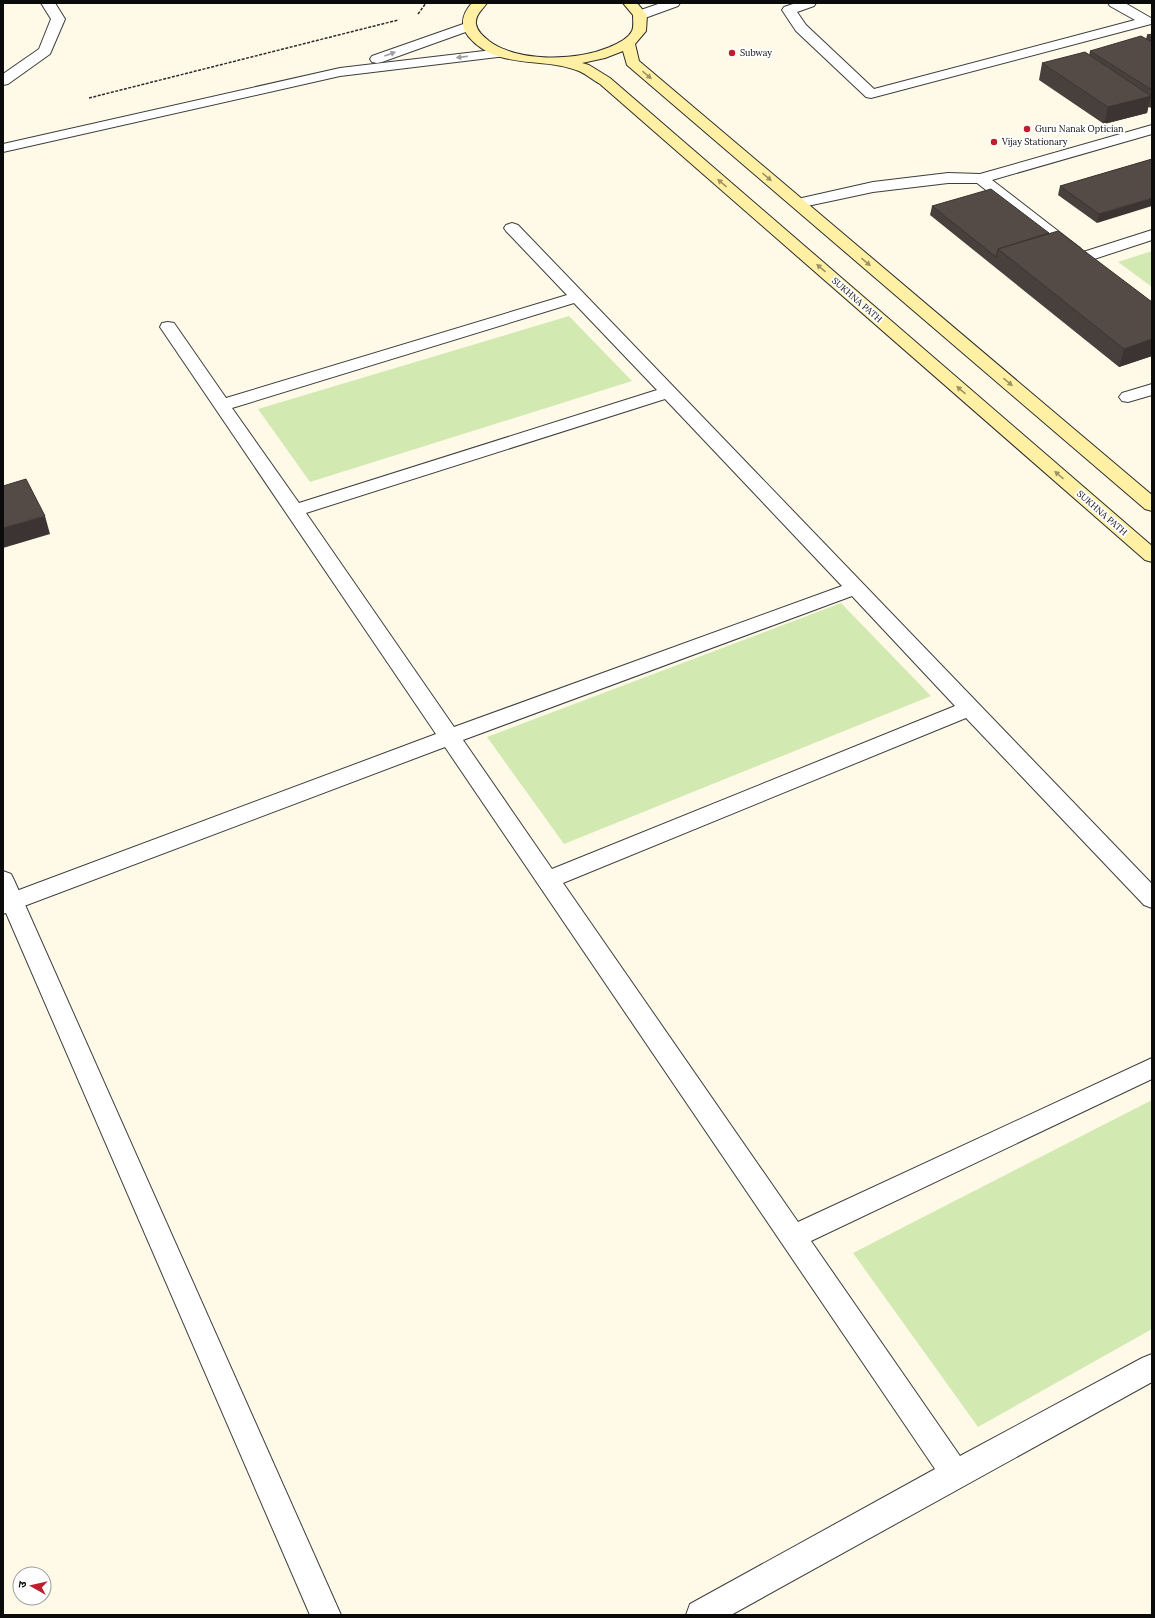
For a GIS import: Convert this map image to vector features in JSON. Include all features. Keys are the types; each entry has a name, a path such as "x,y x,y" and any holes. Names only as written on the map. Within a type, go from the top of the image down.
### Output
{"main road":[{"path":"480,3 472,11 468,20 468,26 479,41 501,53 532,60 553,61 573,60 600,55 628,43 639,31 640,15 630,3"},
{"path":"628,43 632,62 1152,505"},
{"name":"SUKHNA PATH","path":"553,61 584,68 605,81 1152,556"}],"street":[{"path":"3,81 45,50 58,19 48,3"},
{"path":"640,15 673,3"},
{"path":"809,3 790,10 801,28 871,94 1146,21 1115,3"},
{"path":"340,72 468,26"},
{"path":"3,148 340,72 501,53"},
{"path":"798,203 873,187 948,178 981,180 1152,128"},
{"path":"981,180 1088,262 1152,235"},
{"path":"512,228 1152,899"},
{"path":"222,405 578,297"},
{"path":"168,327 955,1474"},
{"path":"1128,397 1152,389"},
{"path":"294,511 668,392"},
{"path":"326,1615 6,895 450,736 855,588"},
{"path":"548,880 970,708"},
{"path":"793,1237 1152,1068"},
{"path":"701,1615 1152,1367"}],"path":[{"path":"417,15 426,3"},
{"path":"87,99 402,19"}],"green space":[{"path":"1152,251 1152,287 1118,262"},
{"path":"569,316 632,381 310,482 258,409"},
{"path":"841,603 931,696 564,844 487,737"},
{"path":"1152,1100 1152,1329 978,1427 853,1253"}],"building":[{"path":"1141,36 1152,42 1152,90 1090,51"},
{"path":"1085,52 1151,96 1108,107 1042,63"},
{"path":"1152,159 1152,198 1099,214 1060,186"},
{"path":"991,189 1049,233 998,249 996,257 932,206"},
{"path":"1058,231 1152,302 1152,339 1124,349 998,249"},
{"path":"26,479 45,516 3,528 3,486"}],"place":[{"name":"Subway","path":"732,53"},
{"name":"Guru Nanak Optician","path":"1027,129"},
{"name":"Vijay Stationary","path":"994,142"}]}
